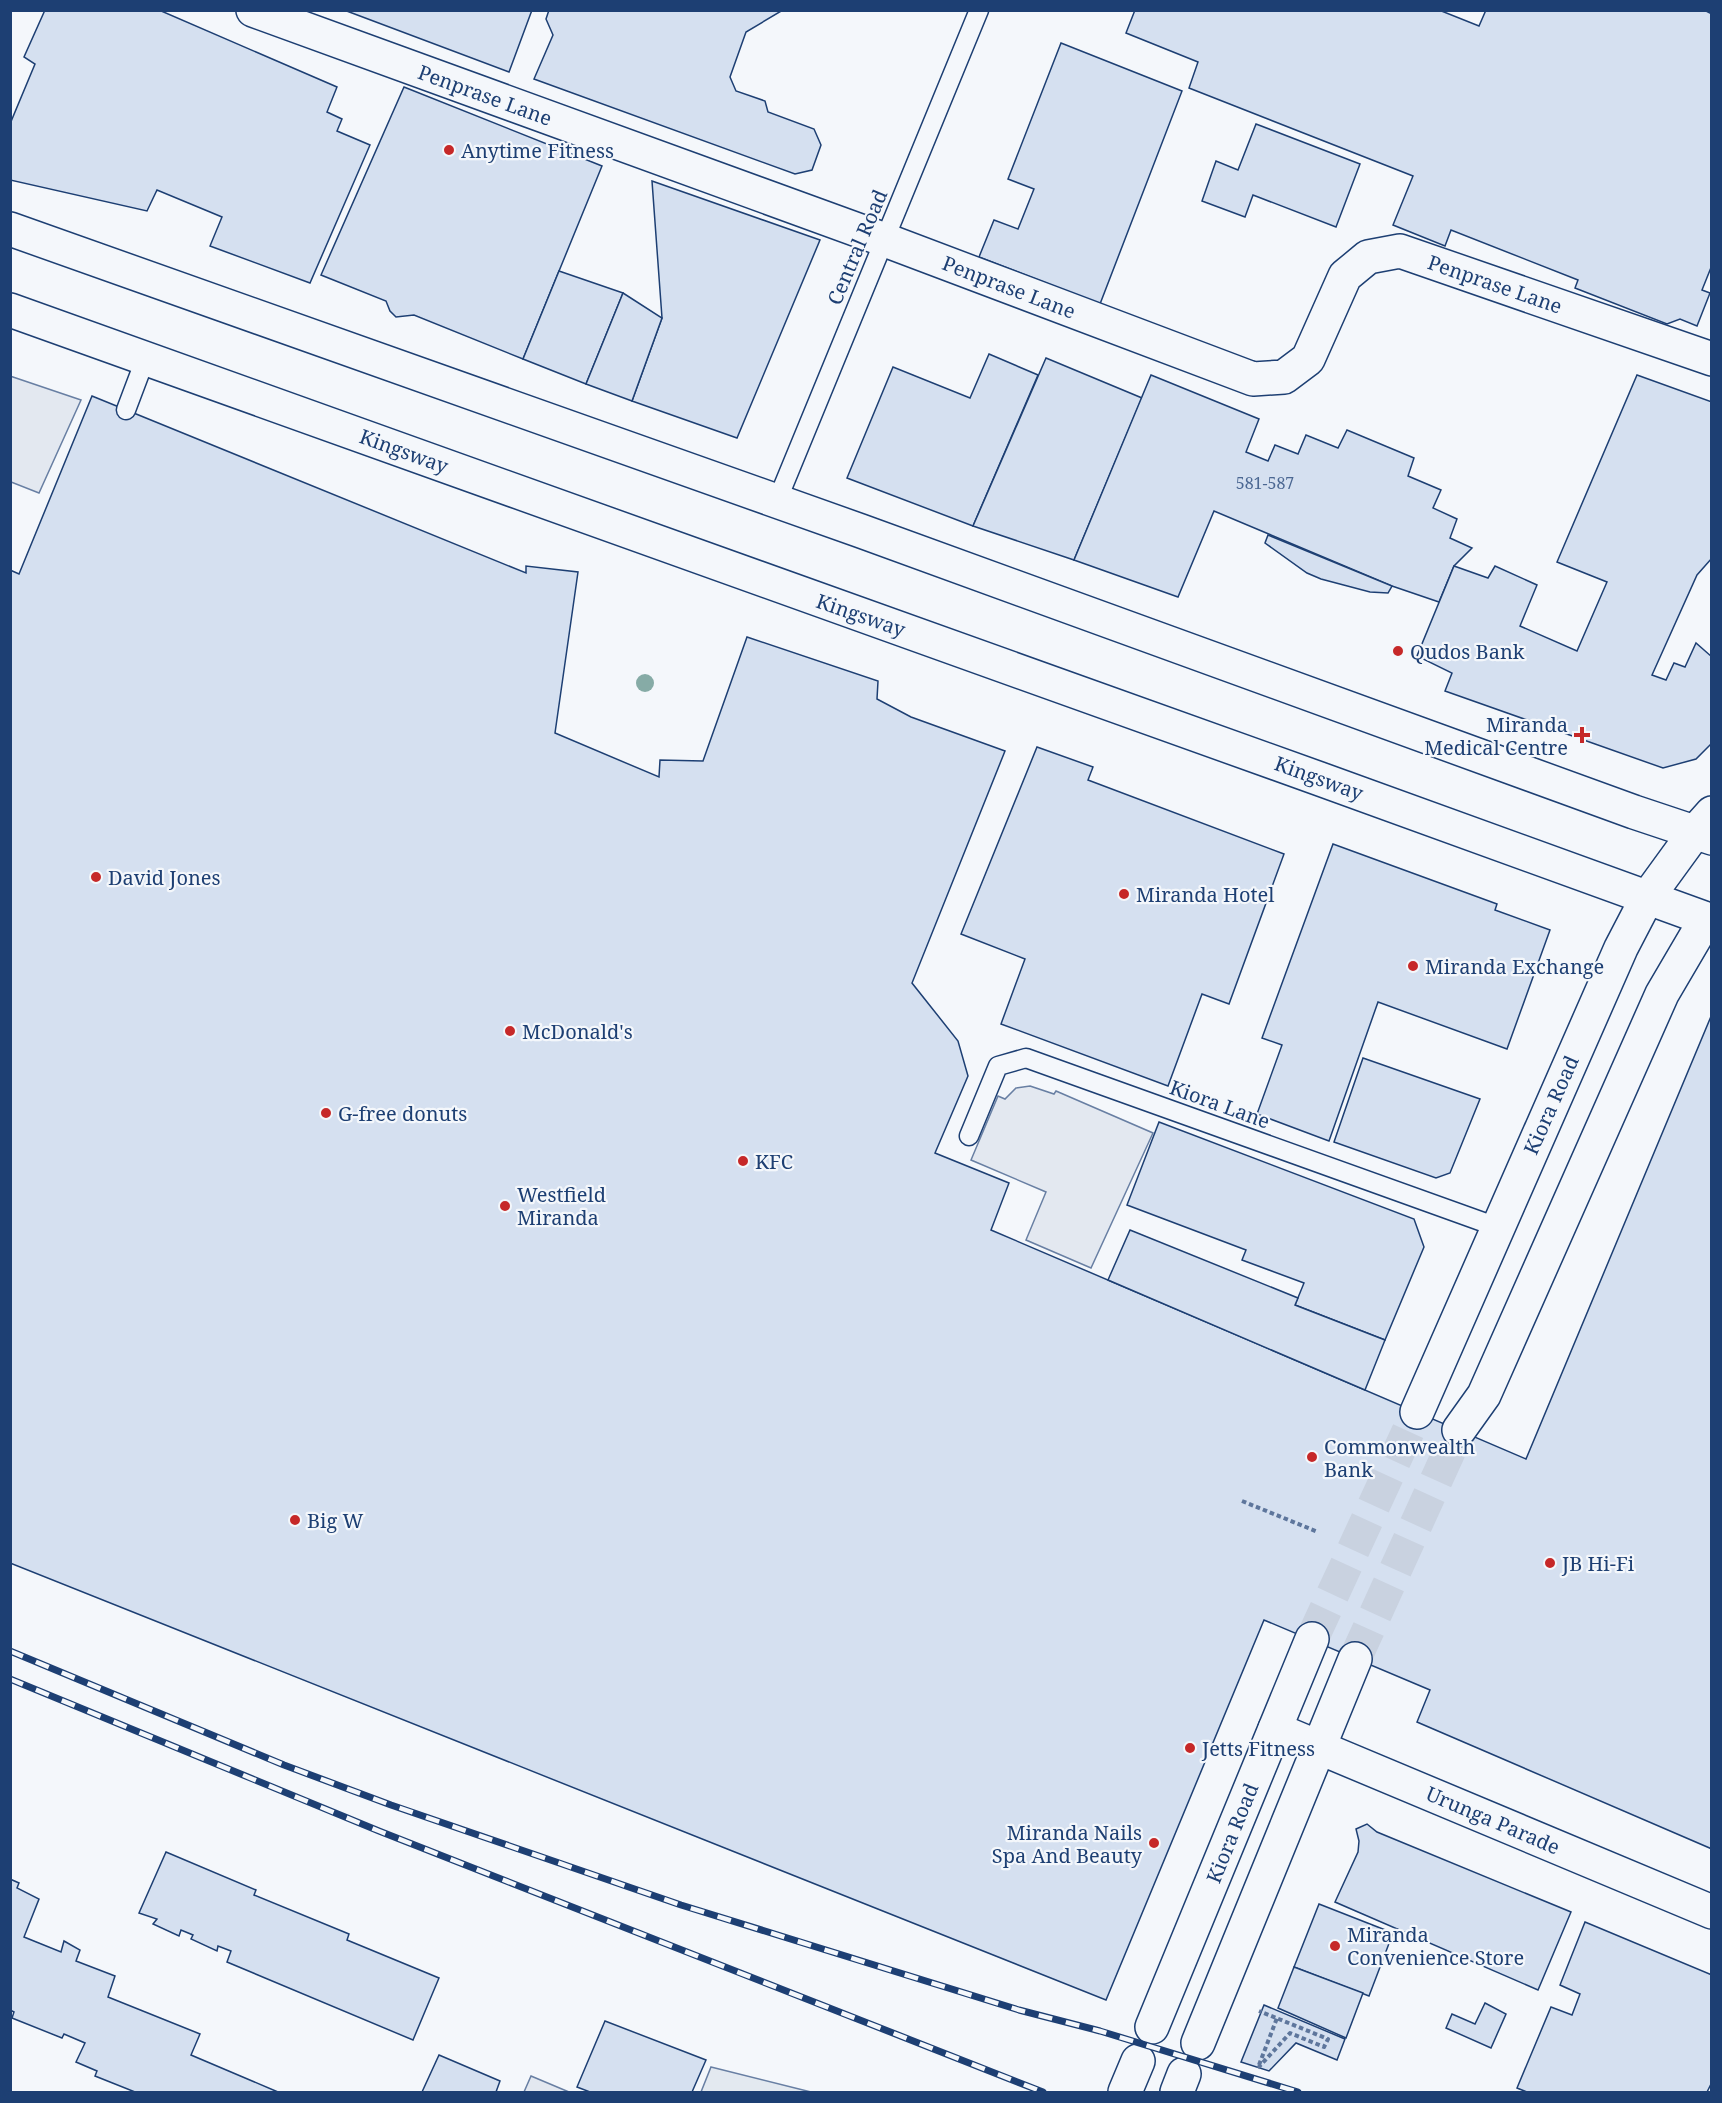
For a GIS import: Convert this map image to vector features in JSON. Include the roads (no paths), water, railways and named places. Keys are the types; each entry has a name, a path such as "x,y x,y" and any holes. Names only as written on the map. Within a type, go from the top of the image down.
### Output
{"street":[{"name":"Penprase Lane","path":"253,10 885,240 1252,379 1284,377 1308,359 1345,276 1368,257 1400,251 1712,359"},
{"path":"10,229 1706,828"},
{"name":"Kingsway","path":"10,310 1647,898 1710,918"},
{"name":"Kiora Road","path":"1417,1412 1621,948 1647,898 1706,828"},
{"path":"1459,1431 1484,1395 1662,994 1710,918"},
{"name":"Kiora Road","path":"1152,2027 1312,1640"},
{"path":"1198,2043 1355,1659"},
{"name":"Urunga Parade","path":"1275,1729 1712,1912"},
{"path":"1125,2092 1138,2061"}],"lane":[{"name":"Central Road","path":"777,501 979,10"},
{"path":"126,410 146,357"},
{"name":"Kiora Lane","path":"969,1136 998,1066 1026,1058 1497,1227"}],"tunnel":[{"path":"1312,1639 1417,1412"},
{"path":"1355,1659 1459,1430"}],"railway":[{"path":"10,1651 284,1765 391,1805 681,1905 1019,2010 1100,2031 1298,2092"},
{"path":"10,1679 379,1831 1043,2092"}],"place":[{"name":"Anytime Fitness","path":"449,150"},
{"name":"Qudos Bank","path":"1398,651"},
{"name":"Miranda Medical Centre","path":"1582,735"},
{"name":"David Jones","path":"96,877"},
{"name":"Miranda Hotel","path":"1124,894"},
{"name":"Miranda Exchange","path":"1413,966"},
{"name":"McDonald's","path":"510,1031"},
{"name":"G-free donuts","path":"326,1113"},
{"name":"KFC","path":"743,1161"},
{"name":"Westfield Miranda","path":"505,1206"},
{"name":"Commonwealth Bank","path":"1312,1457"},
{"name":"Big W","path":"295,1520"},
{"name":"JB Hi-Fi","path":"1550,1563"},
{"name":"Jetts Fitness","path":"1190,1748"},
{"name":"Miranda Nails Spa And Beauty","path":"1154,1843"},
{"name":"Miranda Convenience Store","path":"1335,1946"}]}
